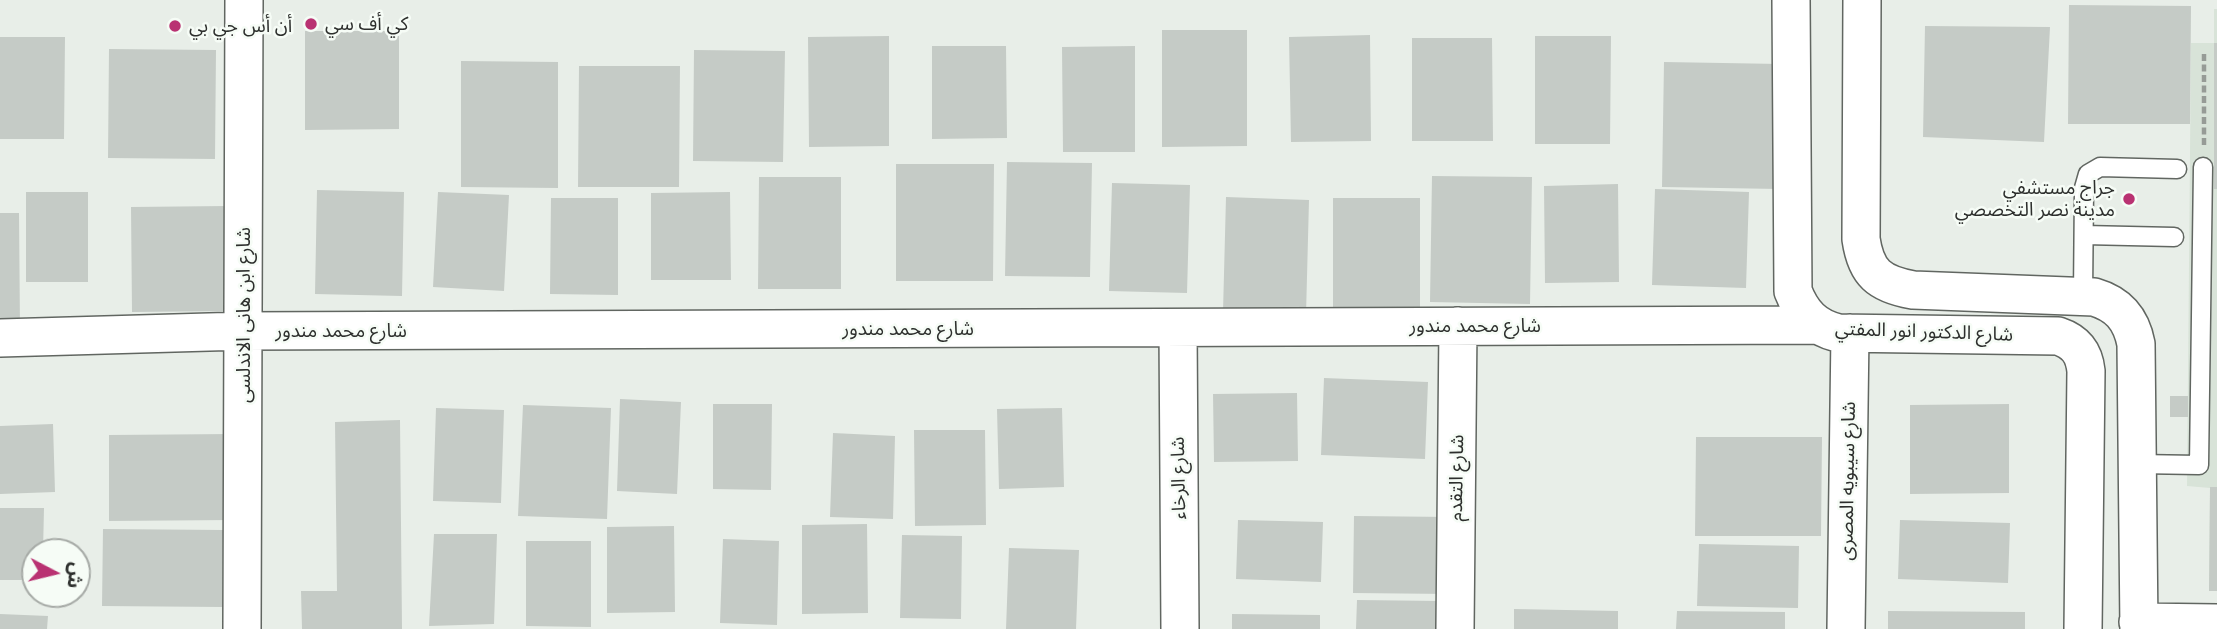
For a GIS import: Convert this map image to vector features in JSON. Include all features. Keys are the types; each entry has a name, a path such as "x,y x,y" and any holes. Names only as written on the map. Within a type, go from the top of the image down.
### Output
{"street":[{"name":"شارع ابن هانى الاندلسى","path":"242,629 244,0"},
{"name":"شارع الدكتور انور المفتي","path":"1791,0 1793,291 1798,306 1833,329 2058,336 2070,340 2079,348 2085,359 2086,371 2083,629"},
{"path":"1862,0 1861,239 1864,257 1871,272 1898,287 2083,296 2109,301 2121,310 2134,332 2136,344 2138,625 2217,623"},
{"name":"شارع محمد مندور","path":"0,338 244,331 1458,326 1833,329"},
{"name":"شارع التقدم","path":"1455,629 1458,326"},
{"name":"شارع الرخاء","path":"1178,328 1180,629"},
{"name":"شارع سيبويه المصرى","path":"1833,329 1846,629"}],"lane":[{"path":"2083,296 2084,181 2093,170 2100,167 2177,169"},
{"path":"2137,464 2199,465 2210,195 2203,167"},
{"path":"2084,235 2174,237"}],"path":[{"path":"2203,167 2204,52"}],"shaded area":[{"path":"2214,9 2217,9 2217,591 2209,591 2210,488 2187,486 2191,43 2214,43"}],"building":[{"path":"2069,5 2191,6 2190,124 2068,124"},
{"path":"1925,26 2050,27 2044,142 1923,137"},
{"path":"1162,30 1247,30 1247,146 1162,147"},
{"path":"305,31 399,31 399,129 305,130"},
{"path":"1370,35 1371,141 1291,142 1289,37"},
{"path":"889,36 889,146 809,147 808,37"},
{"path":"1535,36 1611,36 1610,144 1535,144"},
{"path":"0,37 65,37 64,139 0,139"},
{"path":"1412,38 1492,38 1493,141 1412,141"},
{"path":"2214,43 2217,43 2217,189 2214,189"},
{"path":"932,46 1006,46 1007,138 932,139"},
{"path":"1135,46 1135,152 1063,152 1062,47"},
{"path":"109,49 216,50 215,159 108,158"},
{"path":"694,50 785,51 783,162 693,161"},
{"path":"461,61 558,62 558,188 461,187"},
{"path":"1664,62 1781,64 1779,189 1662,187"},
{"path":"579,66 680,66 679,187 578,187"},
{"path":"1007,162 1092,163 1090,277 1005,276"},
{"path":"896,164 994,164 993,281 896,281"},
{"path":"1432,176 1532,177 1530,304 1430,302"},
{"path":"759,177 841,177 841,289 758,289"},
{"path":"1112,183 1190,185 1187,293 1109,291"},
{"path":"1618,184 1619,282 1545,283 1544,186"},
{"path":"1655,189 1749,192 1746,288 1652,285"},
{"path":"317,190 404,192 402,296 315,294"},
{"path":"26,192 88,192 88,282 26,282"},
{"path":"438,192 509,195 504,291 433,287"},
{"path":"730,192 731,280 651,280 651,193"},
{"path":"1226,197 1309,200 1306,315 1223,312"},
{"path":"551,198 618,198 618,295 550,294"},
{"path":"1333,198 1420,198 1420,310 1333,310"},
{"path":"227,206 227,311 132,312 131,207"},
{"path":"0,213 19,213 20,330 0,330"},
{"path":"1324,378 1428,382 1425,459 1321,455"},
{"path":"1297,393 1298,461 1214,462 1213,394"},
{"path":"2170,396 2188,396 2188,417 2170,417"},
{"path":"620,399 681,402 677,494 617,491"},
{"path":"713,404 772,404 771,490 713,489"},
{"path":"2009,404 2009,493 1910,494 1910,405"},
{"path":"523,405 611,408 607,519 518,516"},
{"path":"436,408 504,410 501,503 433,501"},
{"path":"1062,408 1064,487 999,489 997,409"},
{"path":"400,420 402,629 302,629 301,591 337,591 335,422"},
{"path":"53,424 55,492 0,494 0,426"},
{"path":"914,430 985,430 986,525 915,526"},
{"path":"833,433 895,436 893,519 830,517"},
{"path":"232,434 232,520 109,521 109,435"},
{"path":"1696,437 1822,437 1821,536 1695,536"},
{"path":"2210,487 2217,487 2217,591 2209,591"},
{"path":"0,508 44,508 43,538 21,538 21,580 0,580"},
{"path":"1354,516 1451,517 1450,594 1353,593"},
{"path":"1238,520 1323,522 1321,582 1236,579"},
{"path":"1900,520 2010,523 2008,583 1898,579"},
{"path":"867,524 868,613 802,614 802,525"},
{"path":"674,526 675,612 607,613 607,527"},
{"path":"103,529 223,530 222,607 102,606"},
{"path":"434,534 497,534 494,624 429,626"},
{"path":"902,535 962,536 961,619 900,618"},
{"path":"723,539 779,541 777,625 720,623"},
{"path":"526,541 591,541 591,627 526,626"},
{"path":"1699,544 1799,546 1798,608 1697,606"},
{"path":"1009,548 1079,550 1076,629 1006,629"},
{"path":"1357,600 1441,601 1440,629 1356,629"},
{"path":"1514,609 1618,611 1618,629 1514,629"},
{"path":"1677,611 1785,612 1785,629 1676,629"},
{"path":"1888,611 2025,612 2025,629 1888,629"},
{"path":"0,614 48,616 47,629 0,629"},
{"path":"1232,614 1320,615 1320,629 1232,629"}],"place":[{"name":"كي أف سي","path":"311,24"},
{"name":"أن أس جي بي","path":"175,26"},
{"name":"جراج مستشفي مدينة نصر التخصصي","path":"2129,199"}]}
